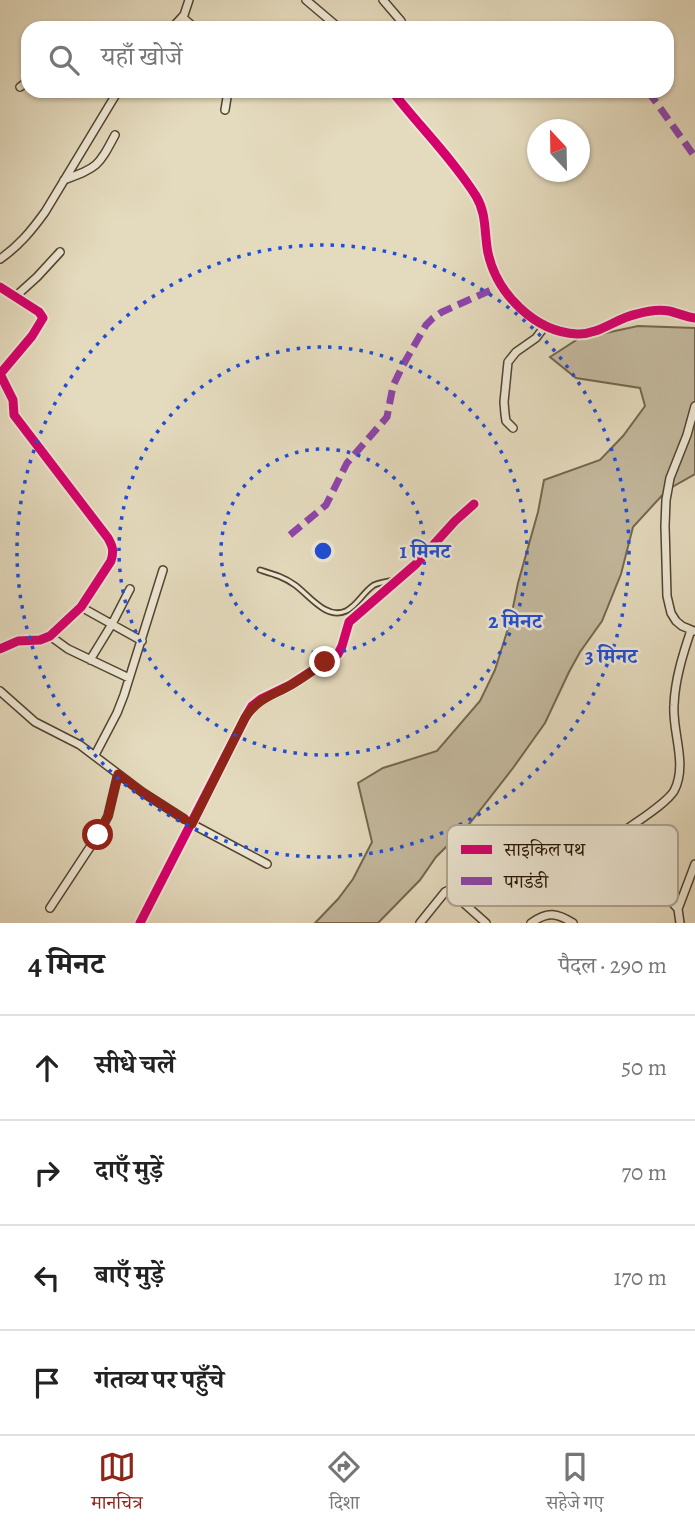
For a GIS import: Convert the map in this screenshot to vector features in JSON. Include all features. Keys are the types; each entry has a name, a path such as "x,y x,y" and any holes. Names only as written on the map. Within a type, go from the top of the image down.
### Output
{"street":[{"path":"178,21 189,0"},
{"path":"306,0 331,21"},
{"path":"383,0 401,21"},
{"path":"182,17 187,21"},
{"path":"0,259 32,230 114,98"},
{"path":"225,110 227,98"},
{"path":"398,98 476,197 486,225 490,259 500,282 530,317 545,326 566,333 588,334 640,313 667,310 695,318"},
{"path":"64,180 95,166 115,135"},
{"path":"16,296 60,252"},
{"path":"0,287 44,318 0,374 12,400 14,415 113,547 111,561 81,607 50,636 18,641 0,649"},
{"path":"513,428 506,421 504,402 508,362 516,352 536,338 545,326"},
{"path":"632,825 672,794 676,787 680,763 673,707 679,670 693,630 676,621 667,596 666,500 670,478 695,406"},
{"path":"140,923 252,706 338,654 349,622 416,564 474,504"},
{"path":"95,755 117,713 163,570"},
{"path":"90,660 130,589"},
{"path":"81,607 142,641"},
{"path":"50,636 68,649 129,678"},
{"path":"0,691 34,722 80,745 142,792 192,824 267,864"},
{"path":"50,908 108,816 118,774"},
{"path":"680,923 678,909 695,864"},
{"path":"420,923 447,890"},
{"path":"467,906 486,923"},
{"path":"675,906 678,909"},
{"path":"531,923 554,914 573,923"}],"lane":[{"path":"260,570 281,576 324,609 335,613 355,605 374,585 398,579"}],"shaded area":[{"path":"638,326 695,328 695,474 667,490 633,527 621,574 602,621 580,652 545,723 470,823 447,825 447,846 420,880 378,923 315,923 353,879 372,842 358,783 383,768 437,751 480,701 495,670 510,622 544,480 600,460 623,436 645,406 640,388 576,378 550,357 578,339"}],"marked path":[{"path":"653,98 695,157"},
{"path":"290,535 326,505 347,463 387,417 393,386 426,325 442,312 502,285"}],"cycle path":[{"path":"398,98 457,168 476,196 484,217 488,253 500,283 520,308 533,318 561,332 577,334 593,332 629,316 653,311 669,311 695,318"},
{"path":"0,287 39,312 43,318 32,336 0,374 13,400 14,415 108,538 113,552 111,561 81,607 50,636 40,640 18,641 0,649"},
{"path":"140,923 252,706 338,654 349,622 416,564 474,504"}],"route":[{"path":"98,835 108,816 118,774 192,824 252,706 325,662"}]}
